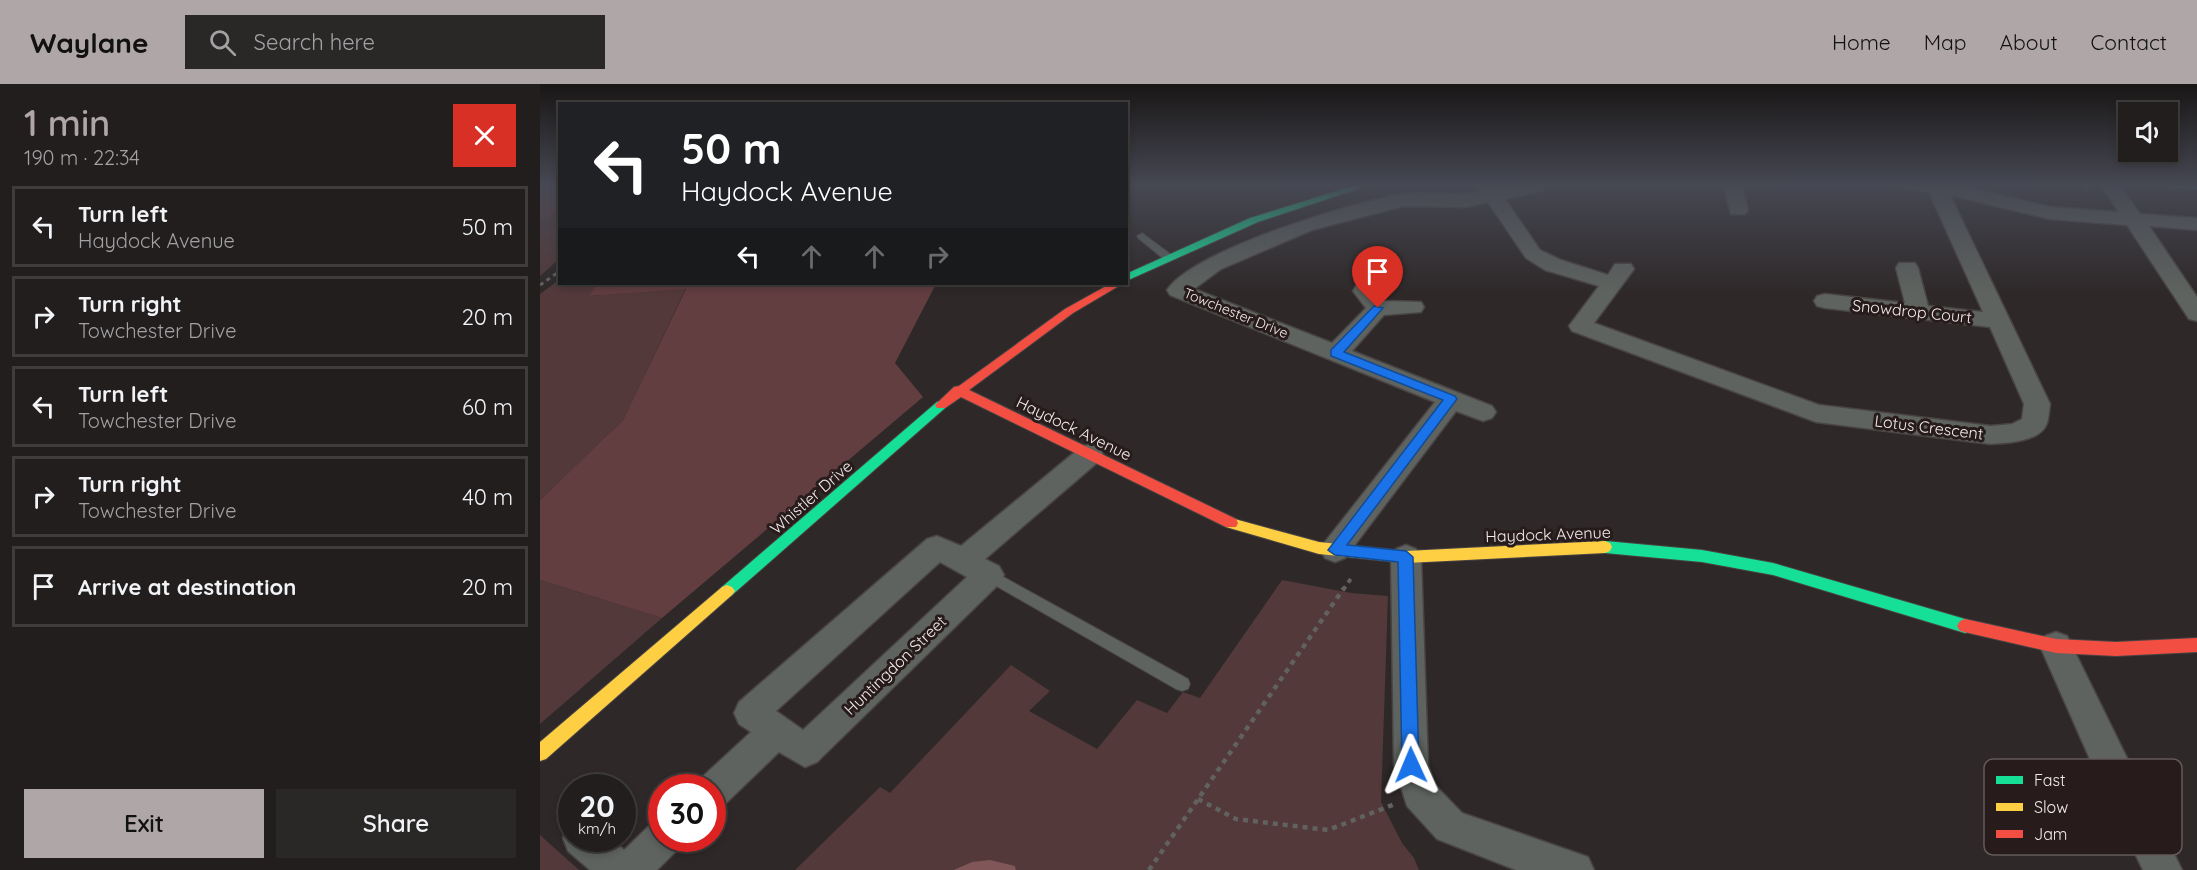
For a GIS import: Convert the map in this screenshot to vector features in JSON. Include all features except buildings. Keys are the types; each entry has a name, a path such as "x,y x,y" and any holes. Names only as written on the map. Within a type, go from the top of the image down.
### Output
{"street":[{"path":"1128,277 1252,221"},
{"name":"Towchester Drive","path":"1325,221 1305,226 1213,264 1178,290 1483,412"},
{"name":"Lotus Crescent","path":"1510,221 1533,254 1553,265 1618,276 1580,326 1816,413 1991,435 2016,433 2034,424 2037,404 1952,221"},
{"path":"2131,221 2197,224"},
{"path":"2134,221 2197,314"},
{"path":"1907,268 1918,311"},
{"name":"Whistler Drive","path":"540,753 958,390 1069,311 1115,285"},
{"path":"1336,353 1371,299 1413,307"},
{"name":"Snowdrop Court","path":"1825,301 2000,321"},
{"name":"Haydock Avenue","path":"958,390 1232,523 1319,548 1406,557 1601,547 1702,556 1773,569 1956,624 2056,646 2116,649 2197,645"},
{"path":"1335,550 1451,399"},
{"name":"Huntingdon Street","path":"976,568 937,547 751,712 805,751 976,568 1090,454"},
{"path":"1406,557 1411,765 1420,794 1450,826 1525,855 1575,870"},
{"path":"2056,646 2107,759"},
{"path":"726,779 777,731"},
{"path":"597,852 618,870"},
{"path":"630,870 649,852"},
{"path":"2155,855 2163,870"}],"lane":[{"path":"1142,236 1169,258"},
{"path":"976,568 1182,684"}],"path":[{"path":"540,285 558,272"},
{"path":"1149,870 1370,552"},
{"path":"1198,799 1236,819 1328,830 1420,794"}],"shaded area":[{"path":"540,221 558,221 558,260 540,276"},
{"path":"558,281 558,285 596,285 590,296 686,288 623,420 540,500 540,294"},
{"path":"596,285 935,285 895,363 923,397 662,618 540,580 540,500 623,420 686,289 589,296"},
{"path":"540,580 662,618 540,724"},
{"path":"1282,580 1351,593 1388,596 1381,802 1419,870 1016,870 1015,866 972,862 953,870 795,870 880,787 890,793 1011,665 1050,691 1029,711 1097,749 1137,700 1167,713 1183,692 1200,698"},
{"path":"540,835 579,870 540,870"},
{"path":"990,860 1015,866 1016,870 953,870 972,862"}],"traffic: fast":[{"path":"1128,277 1252,221"},
{"path":"727,591 941,405"},
{"path":"1605,547 1702,556 1773,569 1965,626"}],"traffic: slow":[{"path":"1231,523 1319,548 1406,557 1605,547"},
{"path":"540,753 727,591"}],"traffic: jam":[{"path":"941,405 1069,311 1115,285"},
{"path":"958,390 1231,523"},
{"path":"1965,626 2056,646 2116,649 2197,645"}],"route":[{"path":"1378,308 1336,353 1451,399 1335,550 1406,557 1411,765"}]}
